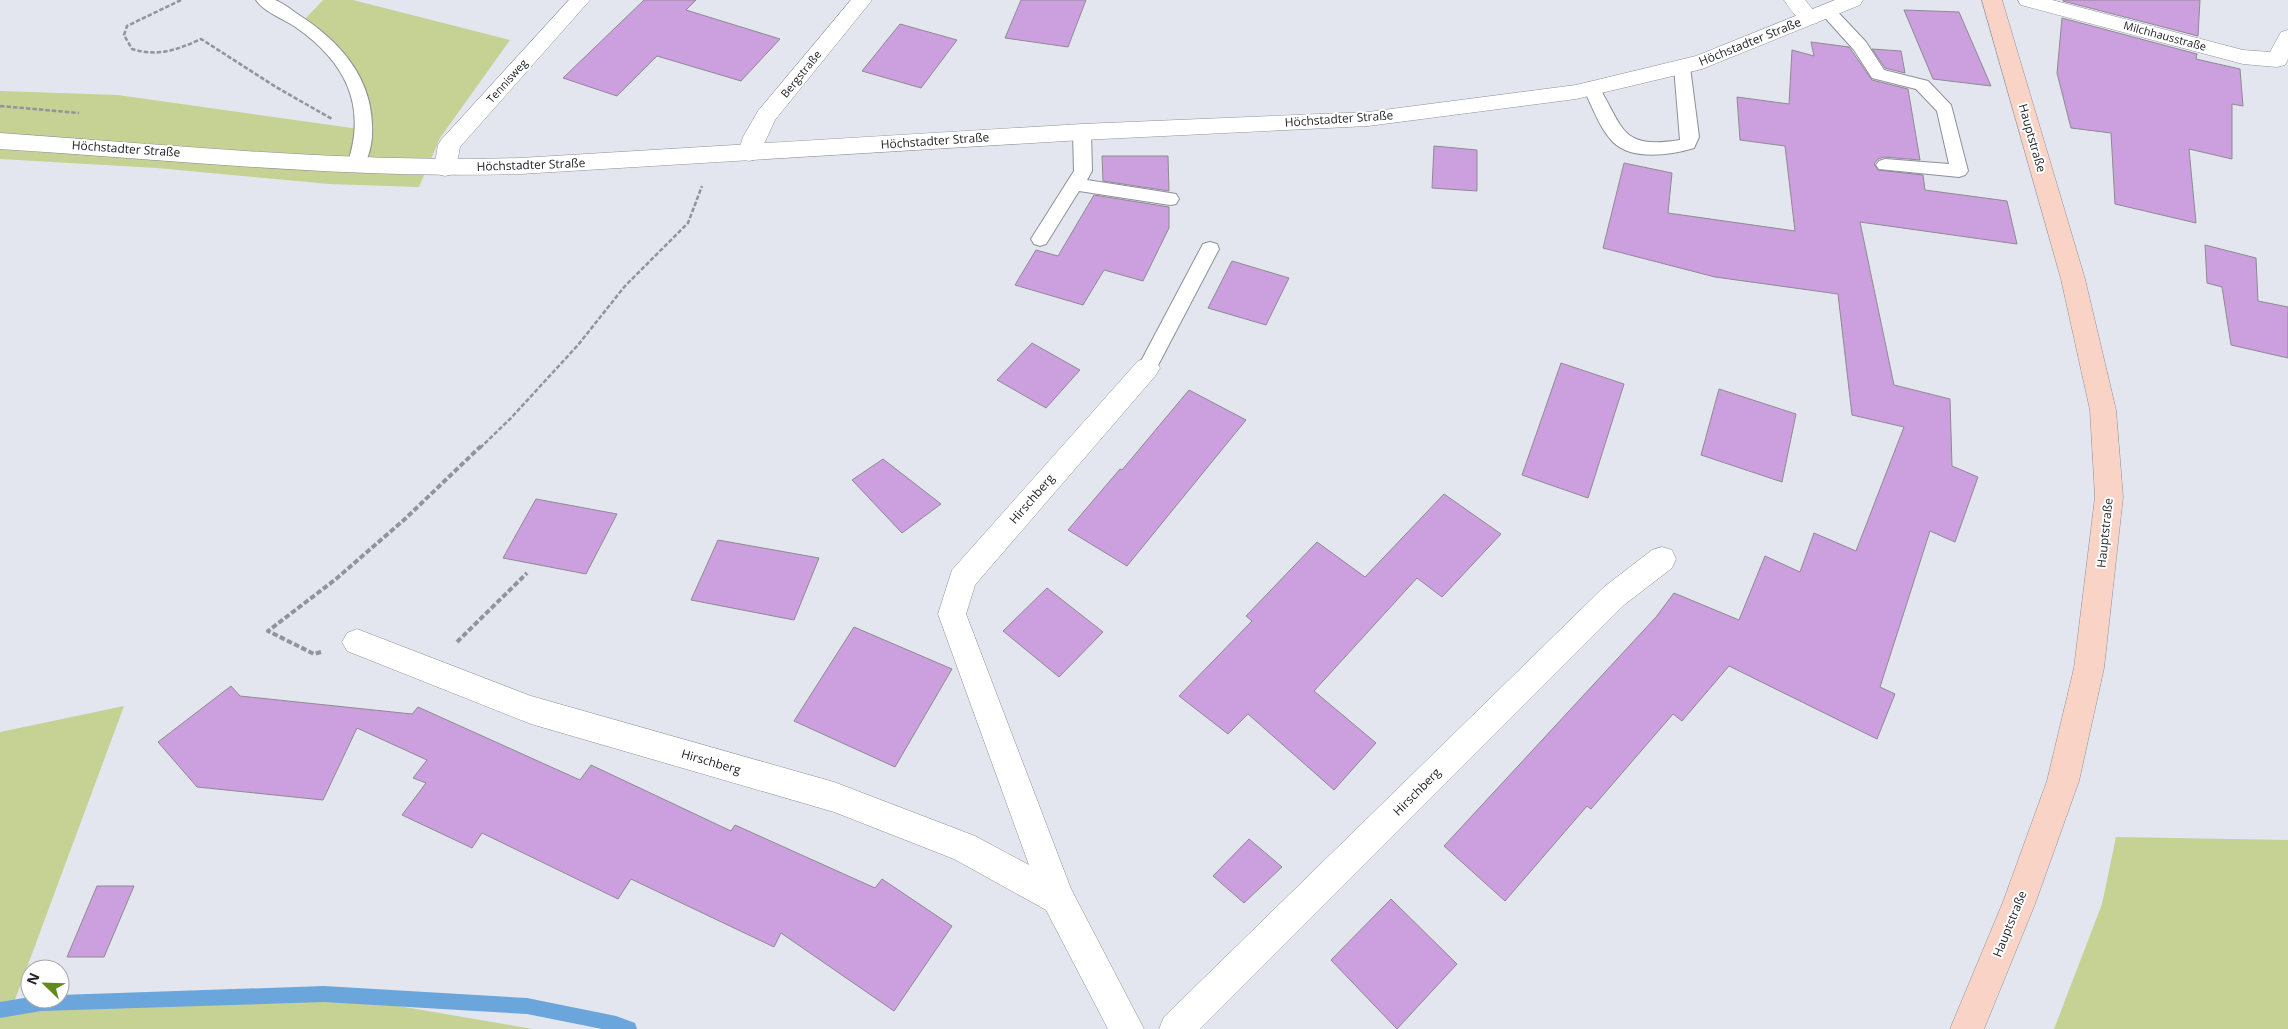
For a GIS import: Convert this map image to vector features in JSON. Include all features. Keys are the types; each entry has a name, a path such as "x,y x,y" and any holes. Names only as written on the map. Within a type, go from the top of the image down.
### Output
{"main road":[{"name":"Hauptstraße","path":"1967,1029 2019,904 2063,782 2090,668 2109,497 2102,410 2073,279 1992,0"}],"street":[{"name":"Tennisweg","path":"445,168 450,145 580,0"},
{"name":"Bergstraße","path":"749,153 754,137 766,116 862,0"},
{"name":"Höchstadter Straße","path":"0,141 356,165 445,168 520,166 1082,132 1368,119 1576,92 1682,67 1702,62 1803,6 1853,0"},
{"name":"Milchhausstraße","path":"2028,0 2242,57 2277,60 2288,37"},
{"name":"Hirschberg","path":"1127,1029 1058,898 952,614 962,579 1148,368"},
{"name":"Hirschberg","path":"1176,1029 1614,596 1662,559"},
{"name":"Hirschberg","path":"357,642 531,710 834,797 964,847 1058,898"}],"lane":[{"path":"264,0 286,13 330,46 353,75 361,96 364,129 364,136 356,165"},
{"path":"1803,6 1860,46 1878,74 1922,85 1945,109 1959,171 1885,165"},
{"path":"1591,88 1620,140 1633,146 1678,148 1688,144 1690,137 1682,67"},
{"path":"1040,240 1083,171 1082,132"},
{"path":"1075,184 1170,199"},
{"path":"1148,368 1210,249"}],"path":[{"path":"181,0 127,26 124,35 132,50 148,55 166,54 201,39 326,118 364,129"},
{"path":"300,647 268,631 336,579 405,519 511,418 578,345 625,286 688,223 713,155"},
{"path":"428,670 527,573"}],"green space":[{"path":"323,0 353,0 510,40 440,138 419,187 329,184 157,168 0,159 0,91 118,95 366,130 344,72 305,19"},
{"path":"124,706 30,959 20,959 20,986 13,1005 20,1005 20,1009 70,1009 70,1003 317,992 533,1029 0,1029 0,732"},
{"path":"2116,837 2288,840 2288,1029 2054,1029 2102,904"}],"building":[{"path":"644,0 696,0 686,10 780,39 741,81 657,56 617,96 563,78"},
{"path":"1021,0 1086,0 1068,47 1005,38"},
{"path":"2200,0 2198,36 2063,1"},
{"path":"1904,10 1959,12 1991,86 1933,79"},
{"path":"2062,18 2197,54 2196,59 2240,69 2243,106 2232,104 2232,159 2189,149 2196,223 2115,204 2111,133 2071,128 2057,73"},
{"path":"900,24 957,40 921,88 862,71"},
{"path":"1811,42 1849,47 1872,80 1908,89 1920,160 1884,157 1878,159 1874,164 1878,170 1923,175 1925,190 2007,201 2017,244 1860,222 1894,385 1950,399 1952,466 1978,477 1955,542 1930,531 1880,687 1895,694 1877,739 1729,666 1682,721 1673,714 1591,809 1587,806 1505,901 1444,846 1656,617 1674,593 1739,620 1765,556 1800,572 1814,533 1856,551 1904,427 1852,415 1838,294 1715,277 1603,248 1624,163 1672,173 1668,213 1795,231 1785,146 1740,140 1737,97 1789,104 1792,50 1814,56"},
{"path":"1872,49 1901,51 1905,73 1885,68"},
{"path":"1434,146 1477,150 1477,191 1432,188"},
{"path":"1102,156 1168,156 1169,191 1103,181"},
{"path":"1094,195 1169,207 1169,228 1143,281 1104,270 1083,305 1015,285 1036,250 1058,256"},
{"path":"2205,245 2256,258 2258,301 2288,307 2288,358 2231,345 2222,287 2207,283"},
{"path":"1232,261 1289,278 1266,325 1208,308"},
{"path":"1032,343 1080,370 1046,408 997,380"},
{"path":"1561,363 1624,384 1588,498 1522,475"},
{"path":"1719,389 1796,414 1782,482 1701,455"},
{"path":"1189,390 1246,420 1127,566 1068,530 1120,469 1122,470"},
{"path":"883,459 941,504 902,533 852,480"},
{"path":"1444,494 1501,534 1442,597 1417,578 1314,691 1376,743 1334,790 1248,714 1228,734 1179,696 1252,621 1246,616 1317,542 1365,577"},
{"path":"536,499 617,514 586,574 503,558"},
{"path":"718,540 819,558 794,620 691,600"},
{"path":"1047,588 1103,632 1059,677 1003,631"},
{"path":"854,627 952,669 895,767 794,721"},
{"path":"231,686 240,696 412,714 418,707 580,780 591,765 731,831 735,825 875,888 882,879 952,926 894,1011 781,933 774,947 631,879 618,899 482,833 472,848 402,815 426,783 413,778 427,760 357,728 323,800 197,787 158,742"},
{"path":"1249,839 1282,867 1244,903 1213,876"},
{"path":"97,886 134,886 104,957 67,957"},
{"path":"1391,899 1457,964 1397,1029 1331,960"}],"waterway":[{"path":"0,1010 41,1003 324,994 527,1006 616,1024 629,1029"}]}
